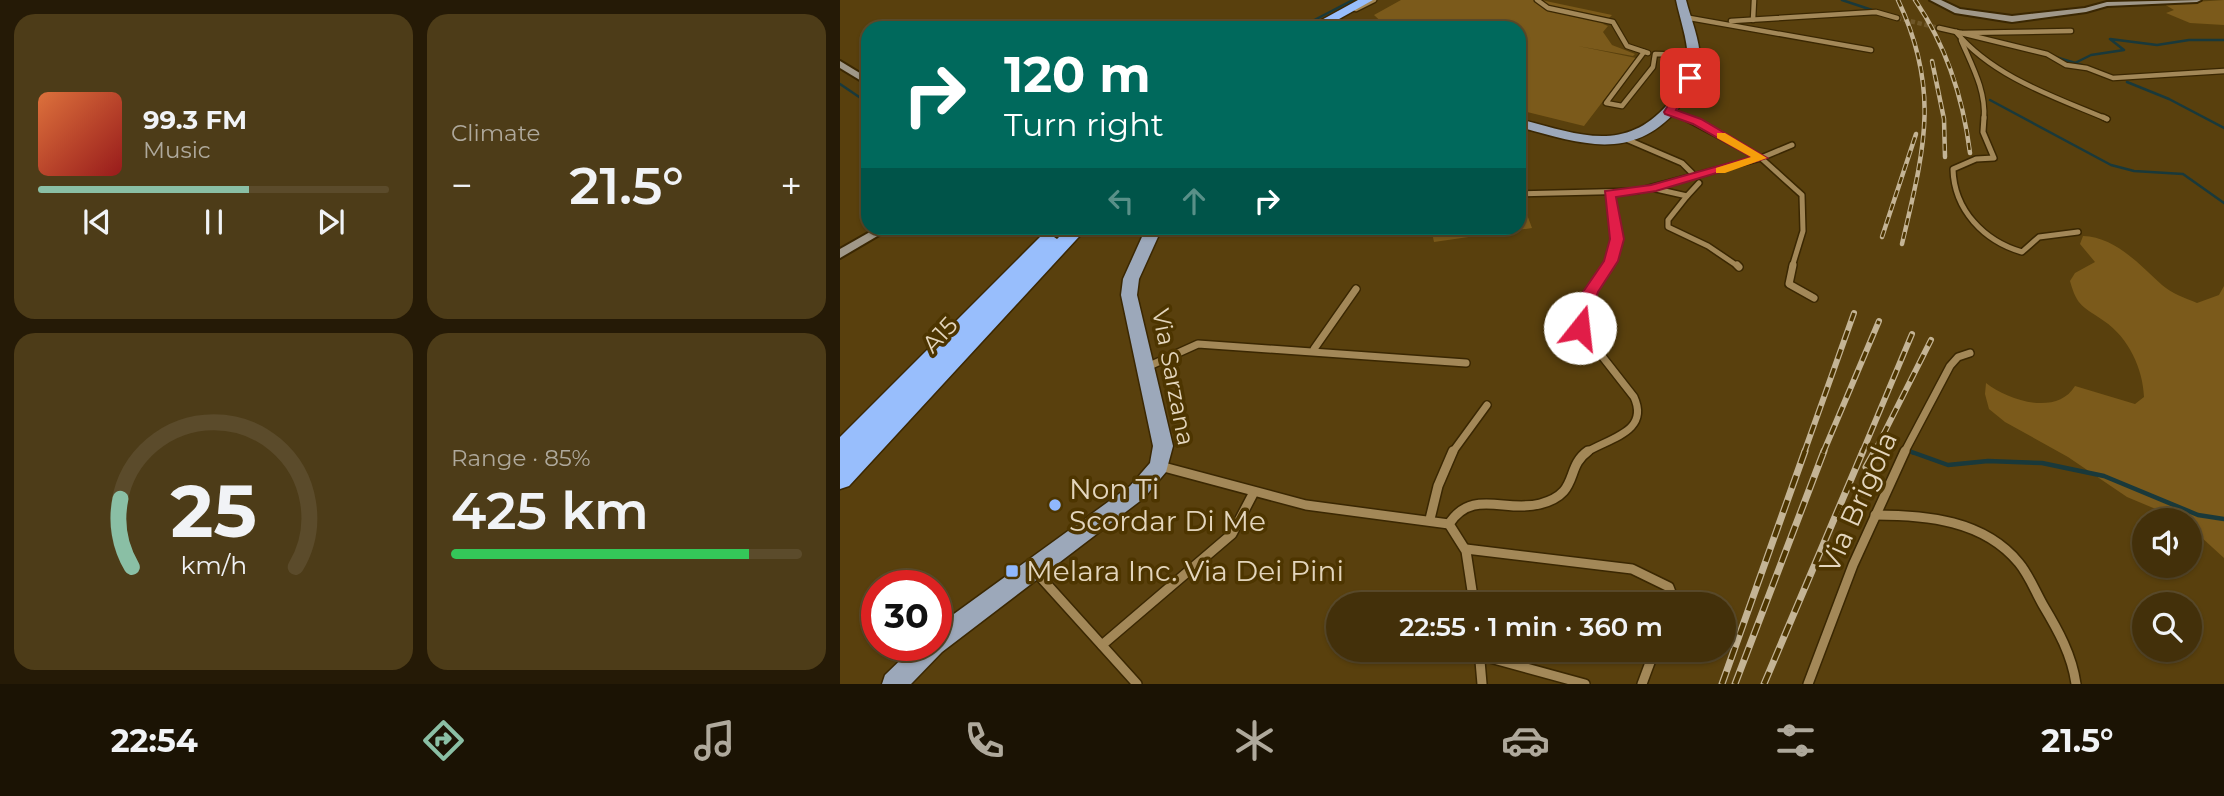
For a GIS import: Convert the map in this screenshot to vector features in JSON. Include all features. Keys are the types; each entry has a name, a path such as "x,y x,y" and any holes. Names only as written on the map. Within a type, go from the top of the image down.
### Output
{"highway":[{"path":"1327,21 1367,0"},
{"path":"1341,21 1380,0"},
{"name":"A15","path":"840,452 961,325 1053,235"},
{"name":"A15","path":"840,479 1071,235"},
{"path":"840,432 961,325"}],"main road":[{"path":"1526,125 1589,140 1626,139 1657,127 1690,78 1693,55 1681,0"},
{"name":"Via Sarzana","path":"952,630 1137,492 1159,466 1163,446 1129,295 1135,268 1151,235"},
{"path":"894,684 917,661"}],"street":[{"path":"1334,21 1374,0"},
{"path":"1537,0 1548,8 1613,22 1627,46 1644,52 1693,55"},
{"path":"1753,20 1754,0"},
{"path":"1934,0 1958,11 2012,19 2085,10 2107,4 2197,0"},
{"path":"1719,22 1876,12 1897,18"},
{"path":"1684,17 1871,50"},
{"path":"1939,28 1959,35 2047,54 2066,65 2113,78 2223,72"},
{"path":"1959,35 2071,31"},
{"path":"1959,35 2041,91 2107,119"},
{"path":"1959,35 1981,86 1985,102 1983,132 1995,153 1994,158 1976,159 1953,169 1955,191 1968,213 1991,237 2016,251 2022,252 2032,240 2039,237 2078,232"},
{"path":"1644,52 1606,103 1622,106 1653,67 1655,54"},
{"path":"840,64 861,78"},
{"path":"1669,112 1697,122 1761,158 1802,195 1805,228 1797,256 1789,269 1789,284 1814,298"},
{"path":"1626,139 1682,163 1692,173"},
{"path":"1526,194 1609,194 1651,188 1761,158 1792,145"},
{"path":"1699,183 1668,220 1668,227 1708,246 1740,267"},
{"path":"1651,188 1686,196"},
{"path":"1449,524 1459,510 1472,505 1531,508 1547,502 1572,483 1577,461 1591,449 1638,423 1641,407 1580,328 1590,292 1611,261 1617,239 1609,194"},
{"path":"840,254 873,235"},
{"path":"1314,349 1356,289"},
{"path":"1144,369 1198,344 1314,349 1466,363"},
{"name":"Via Brigola","path":"1808,684 1875,515 1950,366 1958,357 1970,353"},
{"path":"1430,519 1437,483 1461,432 1486,405"},
{"path":"1159,466 1254,492 1353,513 1430,519 1449,524 1461,534 1472,592"},
{"path":"1102,645 1231,534 1243,519 1254,492"},
{"path":"1875,515 1913,514 1968,528 1996,540 2018,561 2059,631 2076,684"},
{"path":"1466,549 1632,569 1669,587 1671,592"},
{"path":"1033,570 1137,684"},
{"path":"1480,662 1482,684"},
{"path":"1512,662 1585,684"},
{"path":"1642,684 1650,662"}],"shaded area":[{"path":"1401,0 1541,0 1612,15 1603,24 1608,26 1603,32 1612,45 1635,54 1633,56 1578,46 1636,58 1584,126 1526,112 1526,21 1380,21 1374,15"},
{"path":"2224,0 2224,25 2190,23 2166,13 2174,10 2164,4"},
{"path":"1526,212 1532,228 1526,229"},
{"path":"1432,235 1483,235 1434,242"},
{"path":"2083,236 2116,246 2166,288 2197,303 2219,295 2224,286 2224,558 2202,538 2202,508 2153,508 2127,497 2068,457 2005,422 1989,409 1985,394 1986,383 2007,395 2032,403 2057,401 2075,386 2135,404 2144,397 2137,365 2121,336 2082,306 2075,296 2070,281 2075,273 2095,262 2080,244"}],"waterway":[{"path":"1312,21 1353,0"},
{"path":"1842,0 1872,10"},
{"path":"2075,63 2091,55 2124,50 2110,39 2157,45 2189,40 2224,40"},
{"path":"2007,42 2075,63"},
{"path":"2075,63 2085,66"},
{"path":"2127,82 2169,99 2224,128"},
{"path":"840,84 861,98"},
{"path":"1990,100 2111,165 2134,171 2183,174 2224,203"},
{"path":"1913,453 1909,451 1948,465 1988,461 2042,463 2104,476 2198,515 2224,519"}],"tunnel":[{"path":"1897,18 1939,28"}],"railway":[{"path":"1898,0 1920,63 1924,92 1922,149 1902,244"},
{"path":"1915,0 1936,36 1952,73 1963,112 1970,153"},
{"path":"1932,61 1944,119 1945,157"},
{"path":"1882,237 1916,134"},
{"path":"1804,453 1854,313"},
{"path":"1823,453 1879,321"},
{"path":"1862,453 1912,334"},
{"path":"1874,453 1931,340"},
{"path":"1722,684 1805,451"},
{"path":"1735,684 1824,451"},
{"path":"1764,684 1863,451"},
{"path":"1866,467 1875,451"}],"slow traffic":[{"path":"1721,135 1761,158 1721,170"}],"place":[{"name":"Non Ti Scordar Di Me","path":"1055,505"},
{"name":"Melara Inc. Via Dei Pini","path":"1012,571"}],"route":[{"path":"1580,328 1582,312 1590,292 1611,261 1617,239 1609,194 1637,191 1703,176 1761,158 1697,122 1669,112 1690,78"}]}
